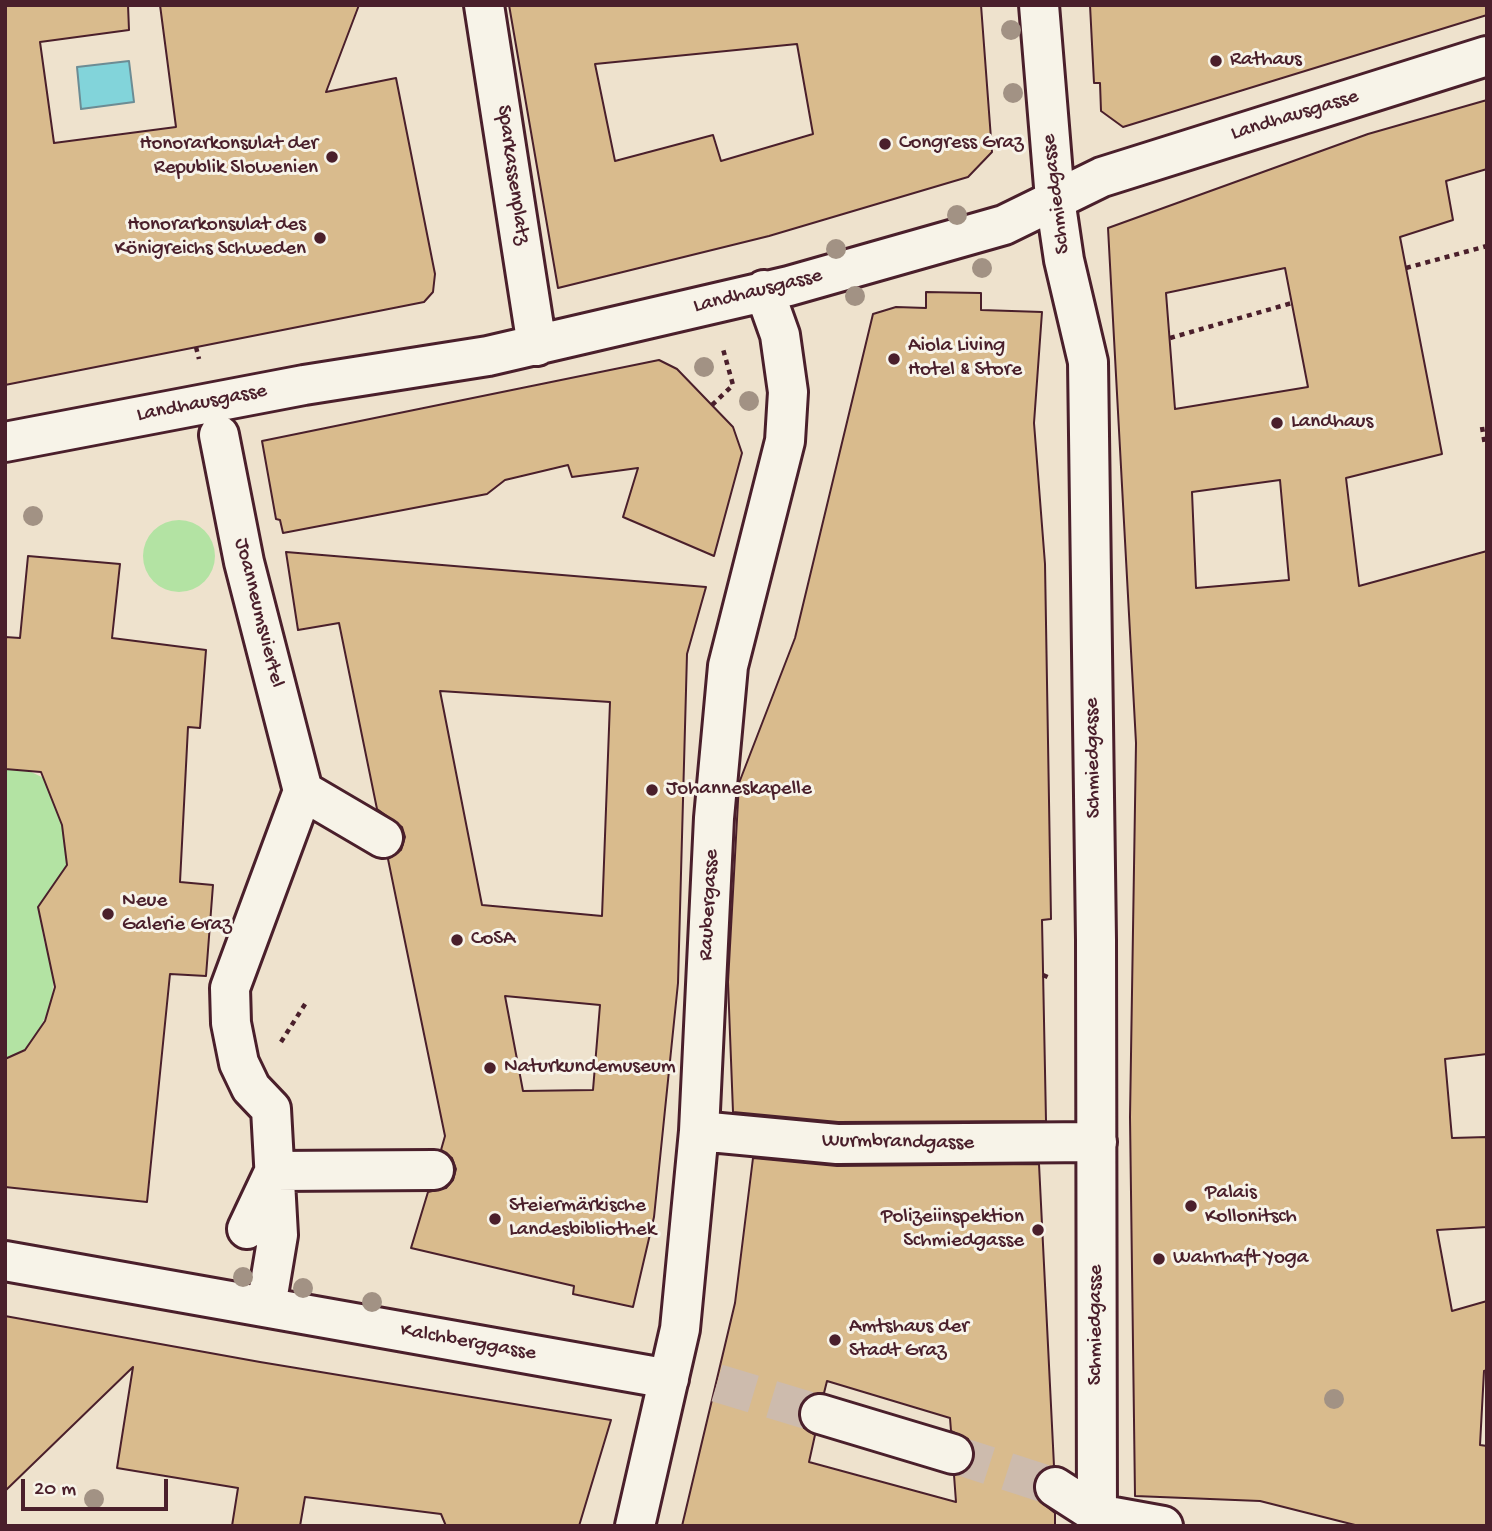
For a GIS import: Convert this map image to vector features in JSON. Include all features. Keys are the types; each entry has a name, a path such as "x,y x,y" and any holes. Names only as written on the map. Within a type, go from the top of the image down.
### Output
{"street":[{"name":"Sparkassenplatz","path":"484,5 537,346"},
{"name":"Schmiedgasse","path":"1039,5 1055,200 1064,260 1088,362 1097,1142 1097,1520"},
{"name":"Landhausgasse","path":"5,442 212,401 537,346 777,288 1004,225 1102,177 1487,56"},
{"name":"Raubergasse","path":"635,1526 680,1329 699,1131 714,818 728,666 785,441 788,392 777,288"},
{"name":"Joanneumsviertel","path":"219,435 244,562 303,791"},
{"path":"266,1307 277,1235 271,1109 251,1088 239,1063 231,1023 230,988 303,791 383,838"},
{"name":"Wurmbrandgasse","path":"699,1131 837,1144 1097,1142"},
{"path":"275,1171 434,1170"},
{"name":"Kalchberggasse","path":"5,1261 669,1379"},
{"path":"820,1414 953,1454"},
{"path":"1055,1487 1097,1520 1163,1526"}],"path":[{"path":"1406,268 1487,246"},
{"path":"1170,338 1292,303"},
{"path":"196,347 199,359"},
{"path":"712,405 733,385 723,349"},
{"path":"1482,428 1485,445"},
{"path":"278,1046 307,1001"}],"green space":[{"path":"179,520 199,526 209,536 215,556 209,576 199,586 179,592 159,586 149,576 143,556 149,536 159,526"},
{"path":"5,769 29,771 46,779 62,815 68,870 47,929 42,931 45,945 49,944 53,978 48,1012 26,1053 5,1059"}],"water":[{"path":"129,61 134,102 81,109 77,67"}],"building":[{"path":"5,5 128,5 129,30 40,42 54,143 176,127 160,5 359,5 326,92 396,78 435,274 433,292 424,302 5,385"},
{"name":"Congress Graz","path":"509,5 981,5 992,152 968,177 769,236 558,288","holes":["797,44 813,134 721,161 713,135 615,161 595,64"]},
{"name":"Rathaus","path":"1090,5 1487,5 1487,15 1123,127 1101,111 1100,83 1094,83"},
{"path":"1487,100 1487,169 1446,181 1453,220 1400,237 1442,454 1346,478 1359,586 1487,551 1487,1054 1445,1059 1452,1138 1487,1137 1487,1227 1437,1230 1452,1311 1487,1301 1487,1370 1484,1371 1480,1445 1487,1446 1487,1526 1359,1526 1260,1501 1135,1496 1130,1117 1136,743 1108,228 1368,134","holes":["1285,268 1308,387 1175,409 1166,293","1280,480 1289,580 1196,588 1192,492"]},
{"path":"926,292 981,293 981,310 1042,312 1034,423 1045,564 1051,919 1042,920 1046,1121 838,1122 733,1112 728,982 739,783 795,638 873,314 896,307 926,308"},
{"path":"659,360 677,369 733,427 742,453 714,556 623,517 638,468 572,477 568,465 505,480 487,494 283,533 280,520 276,519 262,441"},
{"path":"286,552 706,587 687,654 678,983 654,1217 633,1307 573,1294 574,1286 411,1248 428,1192 446,1188 453,1180 456,1169 452,1158 441,1150 445,1136 388,859 401,850 405,837 402,827 377,809 339,623 298,630","holes":["440,691 610,702 602,916 482,905","505,996 600,1005 593,1090 523,1091"]},
{"path":"28,556 120,564 112,638 206,650 200,728 188,727 180,882 213,885 206,976 170,974 147,1202 5,1187 5,1059 25,1050 45,1021 55,987 38,907 67,865 62,825 41,772 5,769 5,637 20,638"},
{"name":"Amtshaus der Stadt Graz","path":"753,1158 837,1166 1039,1164 1054,1466 1037,1475 1033,1487 1036,1498 1055,1513 1055,1526 682,1526 735,1303","holes":["827,1381 950,1418 951,1431 968,1439 974,1450 974,1461 968,1469 954,1475 956,1502 809,1462 815,1435 804,1428 799,1420 799,1408 806,1398 824,1393"]},
{"path":"5,1316 260,1362 611,1420 579,1526 446,1526 441,1514 305,1497 300,1526 232,1526 238,1488 117,1468 133,1367 5,1491"}],"tunnel":[{"path":"717,1383 820,1414"},
{"path":"953,1454 1055,1487"}],"place":[{"name":"Rathaus","path":"1216,61"},
{"name":"Congress Graz","path":"885,144"},
{"name":"Honorarkonsulat der Republik Slowenien","path":"332,157"},
{"name":"Honorarkonsulat des Königreichs Schweden","path":"320,238"},
{"name":"Aiola Living Hotel & Store","path":"894,359"},
{"name":"Landhaus","path":"1277,423"},
{"name":"Johanneskapelle","path":"652,790"},
{"name":"Neue Galerie Graz","path":"108,914"},
{"name":"CoSA","path":"457,940"},
{"name":"Naturkundemuseum","path":"490,1068"},
{"name":"Palais Kollonitsch","path":"1191,1206"},
{"name":"Steiermärkische Landesbibliothek","path":"495,1219"},
{"name":"Polizeiinspektion Schmiedgasse","path":"1038,1230"},
{"name":"Wahrhaft Yoga","path":"1159,1259"},
{"name":"Amtshaus der Stadt Graz","path":"835,1340"}]}
